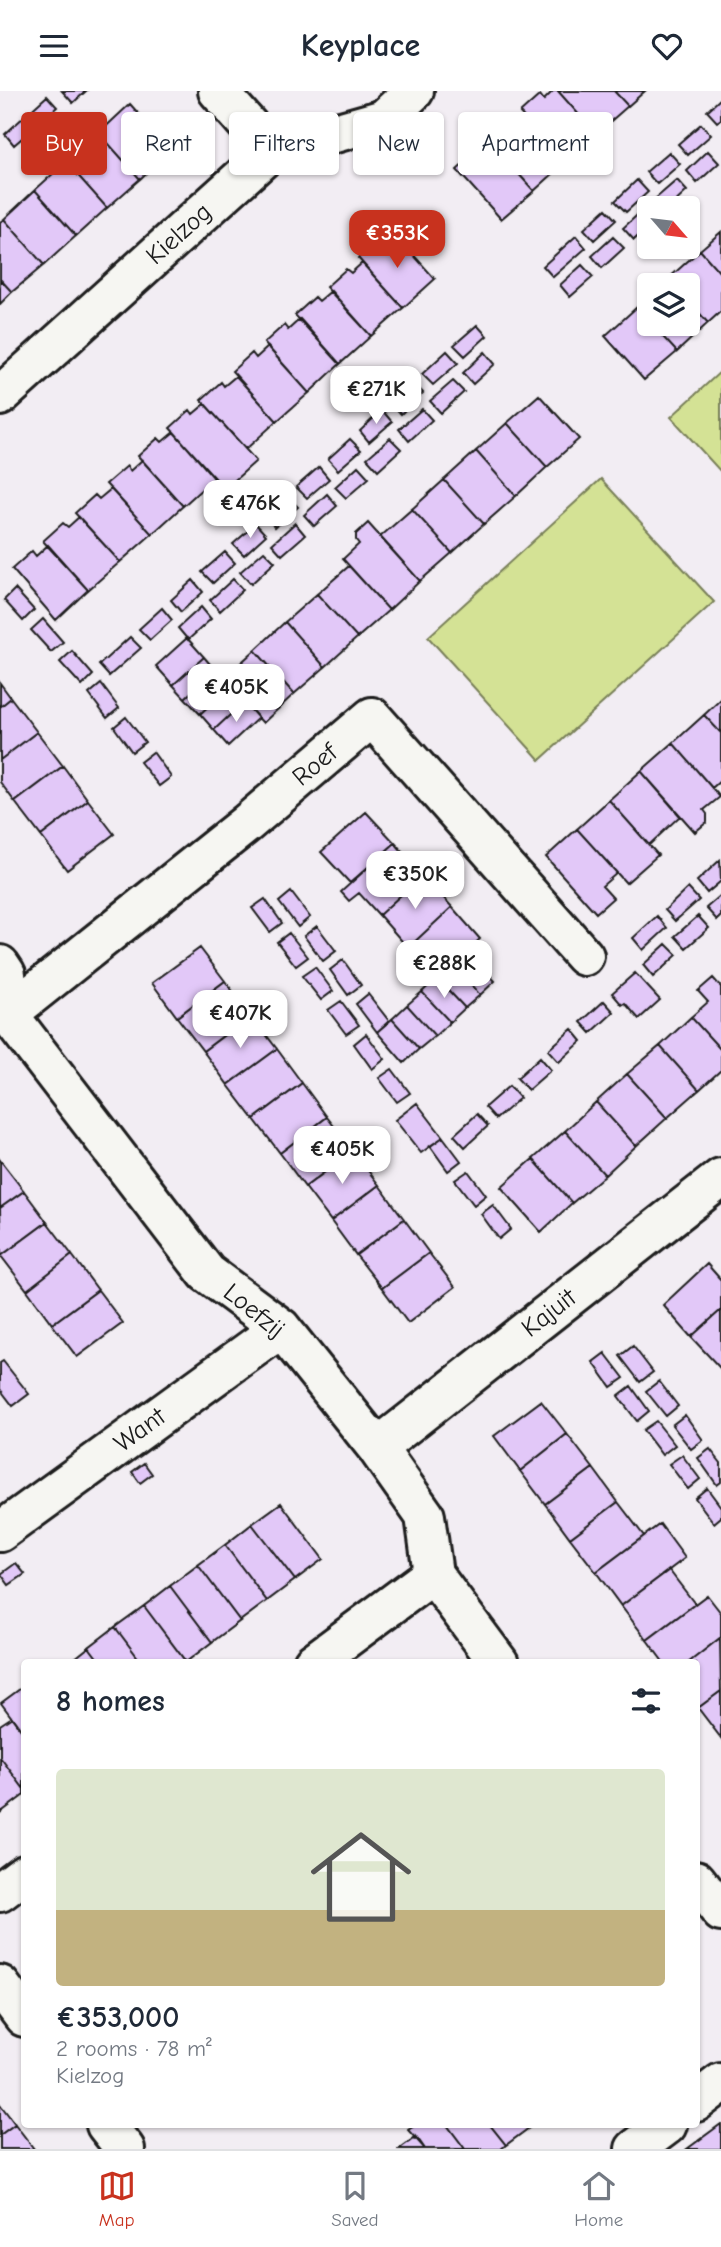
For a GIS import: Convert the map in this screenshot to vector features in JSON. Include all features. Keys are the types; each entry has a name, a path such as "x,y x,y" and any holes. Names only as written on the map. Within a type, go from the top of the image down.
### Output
{"street":[{"path":"218,91 237,112"},
{"name":"Kielzog","path":"339,132 384,119 414,91"},
{"name":"Kielzog","path":"0,395 244,175"},
{"name":"Roef","path":"8,1014 246,824 372,717 583,956"},
{"path":"0,965 6,974 8,1014"},
{"name":"Loefzij","path":"8,1014 207,1273 281,1328 377,1448 425,1516 433,1574 496,1659"},
{"name":"Kajuit","path":"377,1448 721,1178"},
{"name":"Want","path":"0,1532 281,1328"},
{"path":"318,1659 433,1574"},
{"path":"0,1892 21,1876"},
{"path":"0,1985 21,2013"},
{"path":"700,2099 721,2083"},
{"path":"108,2128 125,2149"},
{"path":"635,2149 663,2128"}],"green space":[{"path":"721,371 721,472 671,417"},
{"path":"601,479 714,602 540,760 428,637"}],"building":[{"path":"62,91 86,91 73,103"},
{"path":"553,91 558,91 577,112 521,112 540,95 544,100"},
{"path":"558,91 614,91 628,106 613,119 613,112 577,112"},
{"path":"614,91 645,91 628,106"},
{"path":"47,96 57,107 51,112 29,112"},
{"path":"721,98 721,119 717,122 707,111"},
{"path":"130,104 137,112 121,112"},
{"path":"121,112 121,158 107,142 107,126"},
{"path":"21,120 21,139 14,145 5,134"},
{"path":"701,124 711,135 688,155 678,144"},
{"path":"107,142 121,158 121,175 136,175 140,179 107,208 78,175 107,175"},
{"path":"708,151 719,163 697,183 687,171"},
{"path":"669,152 680,164 657,184 646,172"},
{"path":"52,175 78,175 107,208 76,236 35,190"},
{"path":"461,175 520,175 534,191 501,219"},
{"path":"520,175 552,175 534,191"},
{"path":"637,180 648,192 644,196 637,196 637,202 626,212 615,201"},
{"path":"677,180 687,191 682,196 658,196"},
{"path":"35,190 76,236 44,265 4,219"},
{"path":"606,209 616,220 594,240 584,229"},
{"path":"637,215 637,237 634,240 623,228"},
{"path":"4,219 44,265 12,292 0,279 0,222"},
{"path":"721,232 721,274 700,250"},
{"path":"394,233 435,279 403,308 358,258 378,240 382,245"},
{"path":"576,236 586,248 553,277 543,266"},
{"path":"613,237 624,248 602,268 592,256"},
{"path":"700,250 721,274 721,311 708,323 700,314 700,273 675,273 690,259 700,259"},
{"path":"362,263 403,308 371,336 326,287 346,269 351,273"},
{"path":"582,265 593,277 570,297 560,285"},
{"path":"0,279 12,292 0,304"},
{"path":"331,291 371,336 340,364 295,315 315,297 319,301"},
{"path":"637,307 637,336 662,336 677,352 644,380 605,336"},
{"path":"700,314 708,323 700,330"},
{"path":"300,319 340,364 309,393 264,343 284,325 288,330"},
{"path":"477,325 487,336 465,356 454,345"},
{"path":"662,336 694,336 677,352"},
{"path":"268,347 309,393 277,421 232,371 252,353 256,358"},
{"path":"447,351 458,363 433,385 422,374"},
{"path":"485,352 495,364 473,384 463,373"},
{"path":"236,376 277,421 246,449 201,400 221,382 224,386"},
{"path":"453,381 464,392 441,413 430,401"},
{"path":"413,382 423,393 401,414 391,403"},
{"path":"539,395 579,439 547,467 507,423"},
{"path":"205,404 256,461 225,489 170,428 190,410 193,414"},
{"path":"422,409 432,420 409,441 399,429"},
{"path":"382,410 392,422 369,442 360,431"},
{"path":"507,423 547,467 516,496 476,451"},
{"path":"174,432 214,478 183,506 138,456 158,438 162,442"},
{"path":"390,438 401,449 378,470 367,458"},
{"path":"350,439 361,450 338,470 328,459"},
{"path":"476,451 516,496 484,524 444,480"},
{"path":"142,460 183,506 152,534 106,484 127,466 130,471"},
{"path":"358,466 369,478 346,498 335,487"},
{"path":"319,467 329,479 307,498 296,487"},
{"path":"444,480 484,524 452,553 412,509"},
{"path":"111,489 152,534 120,562 75,513 95,495 99,499"},
{"path":"327,494 337,506 314,526 304,515"},
{"path":"287,496 298,507 275,527 265,516"},
{"path":"412,509 452,553 420,581 380,537"},
{"path":"79,517 120,562 88,590 43,541 63,523 68,527"},
{"path":"295,523 305,535 282,555 272,544"},
{"path":"368,523 420,581 389,610 343,559 359,544 356,534"},
{"path":"256,524 266,535 244,555 233,544"},
{"path":"48,545 88,590 56,620 12,569 32,551 36,556"},
{"path":"264,551 275,562 251,584 240,572"},
{"path":"225,552 235,563 213,583 202,572"},
{"path":"349,566 389,610 357,638 317,594"},
{"path":"233,579 243,590 220,611 210,600"},
{"path":"193,580 203,592 181,612 171,600"},
{"path":"15,589 34,610 23,621 4,600"},
{"path":"317,594 357,638 325,667 285,622"},
{"path":"201,607 211,619 188,640 178,628"},
{"path":"162,608 172,620 150,640 139,629"},
{"path":"43,619 63,642 51,652 31,630"},
{"path":"285,622 325,667 294,694 255,650"},
{"path":"130,637 141,648 109,676 99,665"},
{"path":"187,638 204,657 173,685 156,666"},
{"path":"255,650 294,694 263,723 223,679"},
{"path":"72,651 93,675 82,686 60,662"},
{"path":"204,657 215,670 185,698 173,685"},
{"path":"215,670 230,686 200,714 185,698"},
{"path":"0,683 11,698 0,707"},
{"path":"101,684 119,708 107,718 89,694"},
{"path":"230,686 244,702 214,730 200,714"},
{"path":"11,698 37,732 0,760 0,707"},
{"path":"721,699 721,733 704,715"},
{"path":"244,702 258,718 228,746 214,730"},
{"path":"704,715 721,733 721,780 712,788 673,743"},
{"path":"126,717 145,742 132,752 114,727"},
{"path":"37,732 63,766 15,802 0,782 0,760"},
{"path":"673,743 720,797 704,810 707,822 695,832 641,771"},
{"path":"153,752 171,777 159,786 140,762"},
{"path":"63,766 88,800 41,836 15,802"},
{"path":"641,771 680,816 649,845 609,800"},
{"path":"88,800 114,834 67,870 41,836"},
{"path":"609,800 658,855 626,883 577,829"},
{"path":"366,812 395,843 350,883 321,852"},
{"path":"577,829 617,873 602,886 613,898 596,913 546,857"},
{"path":"395,843 423,875 379,915 359,893 349,901 341,892"},
{"path":"720,860 721,881 707,893 697,881"},
{"path":"423,875 452,907 408,948 379,915"},
{"path":"688,888 699,900 675,921 665,910"},
{"path":"291,892 310,917 298,927 279,902"},
{"path":"721,895 721,916 717,920 706,908"},
{"path":"265,899 282,923 270,932 252,908"},
{"path":"452,907 480,939 436,979 408,948"},
{"path":"657,916 667,928 643,950 633,938"},
{"path":"698,916 709,928 686,948 675,936"},
{"path":"317,926 336,951 323,961 304,936"},
{"path":"289,933 308,957 296,966 277,942"},
{"path":"666,944 677,955 653,977 643,965"},
{"path":"200,948 225,981 177,1017 152,983"},
{"path":"467,951 495,981 480,995 452,964"},
{"path":"343,960 361,985 348,995 330,970"},
{"path":"452,964 480,995 465,1008 437,978"},
{"path":"315,967 333,991 321,1000 302,976"},
{"path":"635,973 660,1000 639,1019 612,993"},
{"path":"437,978 465,1008 450,1022 422,992"},
{"path":"713,978 721,987 721,1050 691,1017 708,1002 698,991"},
{"path":"225,981 251,1015 203,1051 177,1017"},
{"path":"422,992 450,1022 435,1036 407,1005"},
{"path":"368,994 389,1021 377,1032 356,1004"},
{"path":"341,1001 359,1025 346,1034 328,1010"},
{"path":"604,1001 614,1012 591,1033 581,1022"},
{"path":"407,1005 435,1036 419,1049 392,1019"},
{"path":"251,1015 277,1049 228,1085 203,1051"},
{"path":"691,1017 721,1050 721,1070 699,1090 660,1046"},
{"path":"392,1019 419,1049 404,1063 377,1032"},
{"path":"572,1029 582,1041 559,1062 548,1050"},
{"path":"366,1034 385,1059 372,1069 354,1044"},
{"path":"660,1046 699,1090 667,1118 627,1074"},
{"path":"277,1049 302,1083 254,1119 228,1085"},
{"path":"540,1057 551,1070 528,1090 517,1078"},
{"path":"392,1069 410,1093 397,1102 379,1078"},
{"path":"627,1074 667,1118 636,1146 596,1102"},
{"path":"302,1083 327,1117 280,1153 254,1119"},
{"path":"509,1086 520,1098 496,1119 485,1107"},
{"path":"596,1102 636,1146 605,1175 565,1131"},
{"path":"417,1103 443,1137 421,1153 395,1120"},
{"path":"477,1114 488,1126 465,1147 454,1135"},
{"path":"327,1117 353,1151 305,1187 280,1153"},
{"path":"565,1131 605,1175 572,1203 533,1159"},
{"path":"443,1137 461,1161 448,1171 430,1146"},
{"path":"353,1151 379,1185 331,1221 305,1187"},
{"path":"533,1159 572,1203 541,1232 501,1187"},
{"path":"0,1160 24,1191 0,1208"},
{"path":"468,1171 486,1195 474,1205 455,1180"},
{"path":"379,1185 404,1219 356,1255 331,1221"},
{"path":"24,1191 47,1222 1,1256 0,1208"},
{"path":"493,1205 511,1229 499,1239 481,1214"},
{"path":"404,1219 429,1253 382,1288 356,1255"},
{"path":"47,1222 72,1255 27,1290 1,1256"},
{"path":"429,1253 455,1287 408,1323 382,1288"},
{"path":"72,1255 98,1290 52,1324 27,1290"},
{"path":"707,1264 721,1280 721,1310 691,1337 663,1305"},
{"path":"98,1290 123,1323 77,1357 52,1324"},
{"path":"721,1310 721,1367 720,1368 691,1337"},
{"path":"633,1346 653,1372 640,1382 620,1356"},
{"path":"605,1353 624,1378 611,1387 593,1362"},
{"path":"3,1361 29,1394 13,1406 0,1389 0,1363"},
{"path":"659,1381 678,1406 666,1416 646,1391"},
{"path":"631,1386 649,1411 637,1421 618,1396"},
{"path":"541,1401 567,1434 520,1471 494,1436"},
{"path":"685,1415 703,1440 691,1449 672,1425"},
{"path":"656,1421 675,1445 662,1455 643,1430"},
{"path":"567,1434 593,1468 545,1504 520,1471"},
{"path":"710,1449 721,1463 721,1482 717,1485 698,1458"},
{"path":"682,1455 700,1479 688,1489 669,1464"},
{"path":"144,1463 152,1474 140,1483 132,1472"},
{"path":"593,1468 618,1502 570,1538 545,1504"},
{"path":"707,1488 721,1507 721,1517 714,1523 695,1498"},
{"path":"618,1502 644,1536 596,1572 570,1538"},
{"path":"281,1503 323,1559 295,1580 252,1524"},
{"path":"252,1524 295,1580 267,1601 225,1545"},
{"path":"660,1524 685,1558 621,1606 596,1572"},
{"path":"225,1545 267,1601 240,1621 198,1565"},
{"path":"16,1563 25,1574 9,1585 1,1574"},
{"path":"198,1565 240,1621 212,1642 170,1586"},
{"path":"669,1570 695,1604 647,1640 621,1606"},
{"path":"170,1586 212,1642 190,1659 184,1659 144,1606"},
{"path":"707,1595 721,1613 721,1637 693,1659 661,1659 647,1640"},
{"path":"144,1606 184,1659 139,1659 115,1627"},
{"path":"115,1627 139,1659 98,1659 89,1647"},
{"path":"720,1638 721,1691 700,1707 700,1659 693,1659"},
{"path":"89,1647 98,1659 74,1659"},
{"path":"21,1688 21,1730 1,1703"},
{"path":"721,1691 721,1738 700,1711 700,1707"},
{"path":"12,1717 21,1730 21,1785 0,1757 0,1725"},
{"path":"0,1757 21,1785 21,1797 0,1813"},
{"path":"0,2104 15,2124 0,2135"},
{"path":"15,2124 34,2149 0,2149 0,2135"},
{"path":"721,2124 721,2149 687,2149"},
{"path":"449,2128 465,2149 425,2149 408,2130"},
{"path":"449,2128 492,2128 506,2145 501,2149 465,2149"},
{"path":"492,2128 529,2128 506,2145"},
{"path":"416,2136 425,2149 399,2149 414,2138"}]}
